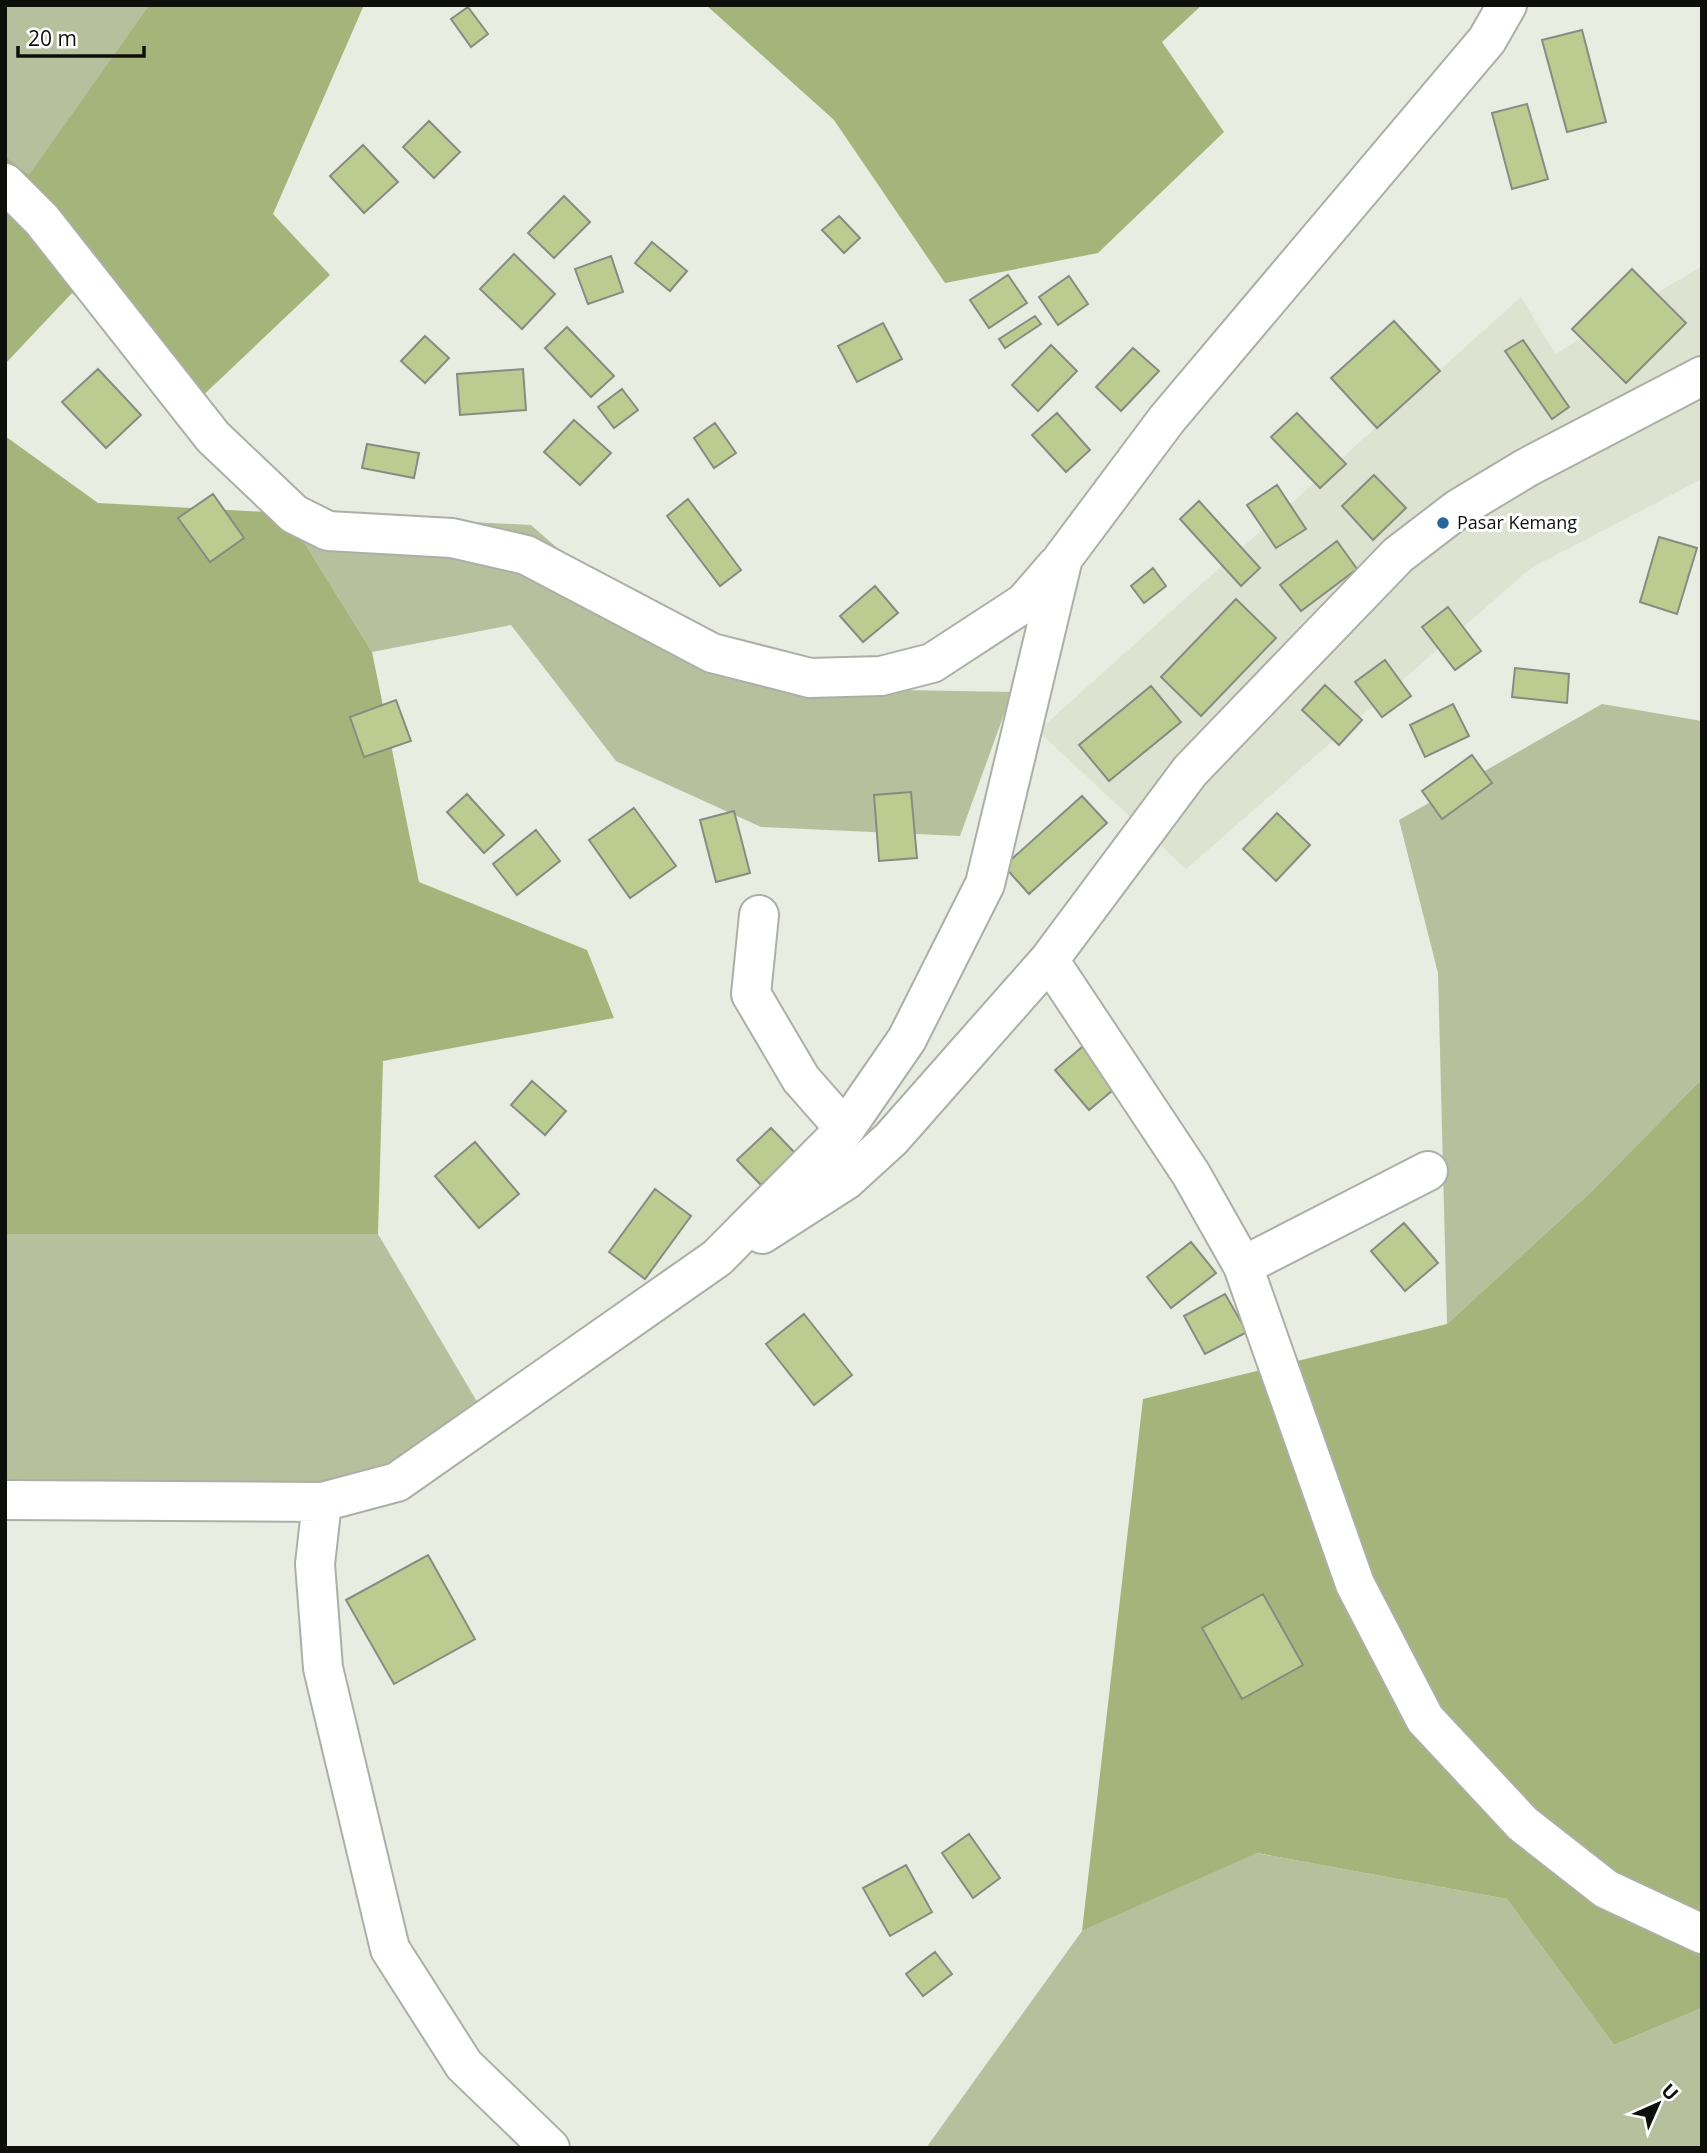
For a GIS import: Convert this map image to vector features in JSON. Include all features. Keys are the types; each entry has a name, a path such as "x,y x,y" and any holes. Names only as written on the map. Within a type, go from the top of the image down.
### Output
{"street":[{"path":"5,183 42,220 213,437 294,514 328,531 452,538 526,555 712,653 810,678 881,676 932,663 1024,603 1063,558 1167,419 1487,40 1507,5"},
{"path":"5,1500 322,1502 397,1482 717,1258 767,1231 846,1180 891,1139 1049,960 1189,771 1398,555 1458,509 1526,468 1702,376"},
{"path":"717,1258 845,1129 906,1039 985,884 1063,558"},
{"path":"759,915 751,994 801,1079 845,1129"},
{"path":"1049,960 1191,1174 1243,1266 1355,1584 1425,1719 1523,1824 1606,1889 1702,1934"},
{"path":"1243,1266 1428,1171"},
{"path":"322,1502 315,1564 323,1668 390,1949 464,2065 550,2148"}],"shaded area":[{"name":"Pasar Kemang","path":"1702,266 1702,479 1531,568 1186,869 1038,731 1521,297 1555,354"}],"green space":[{"path":"5,5 149,5 29,176 5,156"},
{"path":"149,5 364,5 273,214 330,275 195,403 72,293 5,364 5,156 29,175"},
{"path":"706,5 1202,5 1162,42 1224,132 1098,253 945,283 834,120"},
{"path":"5,436 98,503 286,513 372,652 419,882 587,950 614,1018 383,1061 378,1234 5,1234"},
{"path":"286,513 531,525 670,647 848,689 1012,692 960,836 761,827 616,761 511,625 372,652"},
{"path":"1602,704 1702,721 1702,1079 1592,1191 1447,1324 1438,973 1399,820"},
{"path":"1702,1079 1702,2008 1614,2045 1507,1899 1257,1853 1082,1931 1143,1399 1447,1324 1592,1191"},
{"path":"5,1234 378,1234 492,1427 403,1481 5,1502"},
{"path":"1256,1853 1507,1899 1614,2045 1702,2008 1702,2148 926,2148 1082,1931"}],"building":[{"path":"468,7 488,34 471,47 451,19"},
{"path":"1582,30 1606,122 1567,132 1542,40"},
{"path":"1527,104 1548,179 1512,189 1492,113"},
{"path":"429,121 460,152 434,178 403,147"},
{"path":"363,145 398,182 364,213 330,176"},
{"path":"564,196 590,222 554,258 528,233"},
{"path":"839,216 860,238 844,253 822,230"},
{"path":"652,242 687,271 670,291 635,263"},
{"path":"514,254 555,294 522,329 480,289"},
{"path":"611,256 623,292 588,304 575,269"},
{"path":"1632,269 1686,323 1626,383 1572,329"},
{"path":"1008,275 1027,303 989,328 970,300"},
{"path":"1069,276 1088,304 1058,325 1039,297"},
{"path":"1035,316 1041,324 1005,348 999,339"},
{"path":"1394,321 1440,371 1377,428 1331,378"},
{"path":"883,323 902,359 857,382 838,346"},
{"path":"567,327 614,376 591,397 545,348"},
{"path":"425,336 449,358 425,383 401,361"},
{"path":"1523,340 1569,407 1552,419 1505,351"},
{"path":"1051,345 1077,371 1038,411 1012,385"},
{"path":"1133,348 1159,371 1121,411 1096,387"},
{"path":"98,369 141,415 106,448 62,402"},
{"path":"523,369 526,410 460,415 457,374"},
{"path":"622,389 638,410 614,428 598,407"},
{"path":"1057,413 1090,450 1066,472 1032,435"},
{"path":"1297,413 1346,464 1320,488 1271,437"},
{"path":"574,420 611,453 580,485 544,452"},
{"path":"715,423 736,453 714,468 694,438"},
{"path":"367,444 419,453 414,478 362,468"},
{"path":"1374,475 1406,508 1373,540 1342,506"},
{"path":"1277,485 1306,529 1276,548 1247,505"},
{"path":"213,494 244,538 210,562 178,518"},
{"path":"688,499 741,570 720,586 667,516"},
{"path":"1199,501 1260,568 1241,586 1180,519"},
{"path":"1659,537 1697,548 1677,614 1640,602"},
{"path":"1337,541 1357,569 1301,611 1280,585"},
{"path":"1153,568 1166,586 1144,603 1131,586"},
{"path":"875,586 898,613 863,642 840,616"},
{"path":"1236,599 1276,638 1201,716 1161,677"},
{"path":"1448,607 1481,651 1455,670 1422,627"},
{"path":"1385,660 1411,696 1382,717 1355,682"},
{"path":"1515,668 1569,674 1567,703 1512,697"},
{"path":"1325,685 1362,720 1339,745 1302,710"},
{"path":"1151,686 1181,722 1109,781 1079,745"},
{"path":"396,700 411,741 364,757 350,717"},
{"path":"1453,704 1469,736 1425,757 1410,725"},
{"path":"1472,755 1492,783 1442,819 1422,791"},
{"path":"911,792 917,858 879,861 874,795"},
{"path":"467,794 504,835 484,853 447,812"},
{"path":"1082,796 1107,823 1029,894 1004,866"},
{"path":"634,808 676,866 630,898 589,840"},
{"path":"734,811 750,873 716,882 700,820"},
{"path":"1277,813 1310,845 1276,881 1243,849"},
{"path":"536,830 560,861 517,895 493,864"},
{"path":"1089,1041 1124,1081 1089,1110 1055,1070"},
{"path":"532,1081 566,1111 545,1135 511,1105"},
{"path":"771,1128 795,1153 761,1185 737,1160"},
{"path":"475,1142 519,1194 479,1228 435,1176"},
{"path":"655,1189 691,1216 645,1279 609,1252"},
{"path":"1404,1223 1438,1263 1405,1291 1371,1251"},
{"path":"1191,1242 1216,1273 1171,1308 1147,1277"},
{"path":"1225,1294 1247,1332 1205,1354 1184,1316"},
{"path":"804,1314 852,1375 814,1405 766,1344"},
{"path":"428,1555 475,1639 394,1684 346,1600"},
{"path":"1263,1594 1303,1665 1242,1699 1202,1628"},
{"path":"969,1834 1000,1878 973,1898 942,1853"},
{"path":"906,1865 932,1912 890,1936 863,1888"},
{"path":"935,1952 952,1974 923,1996 906,1974"}],"place":[{"name":"Pasar Kemang","path":"1443,523"}]}
